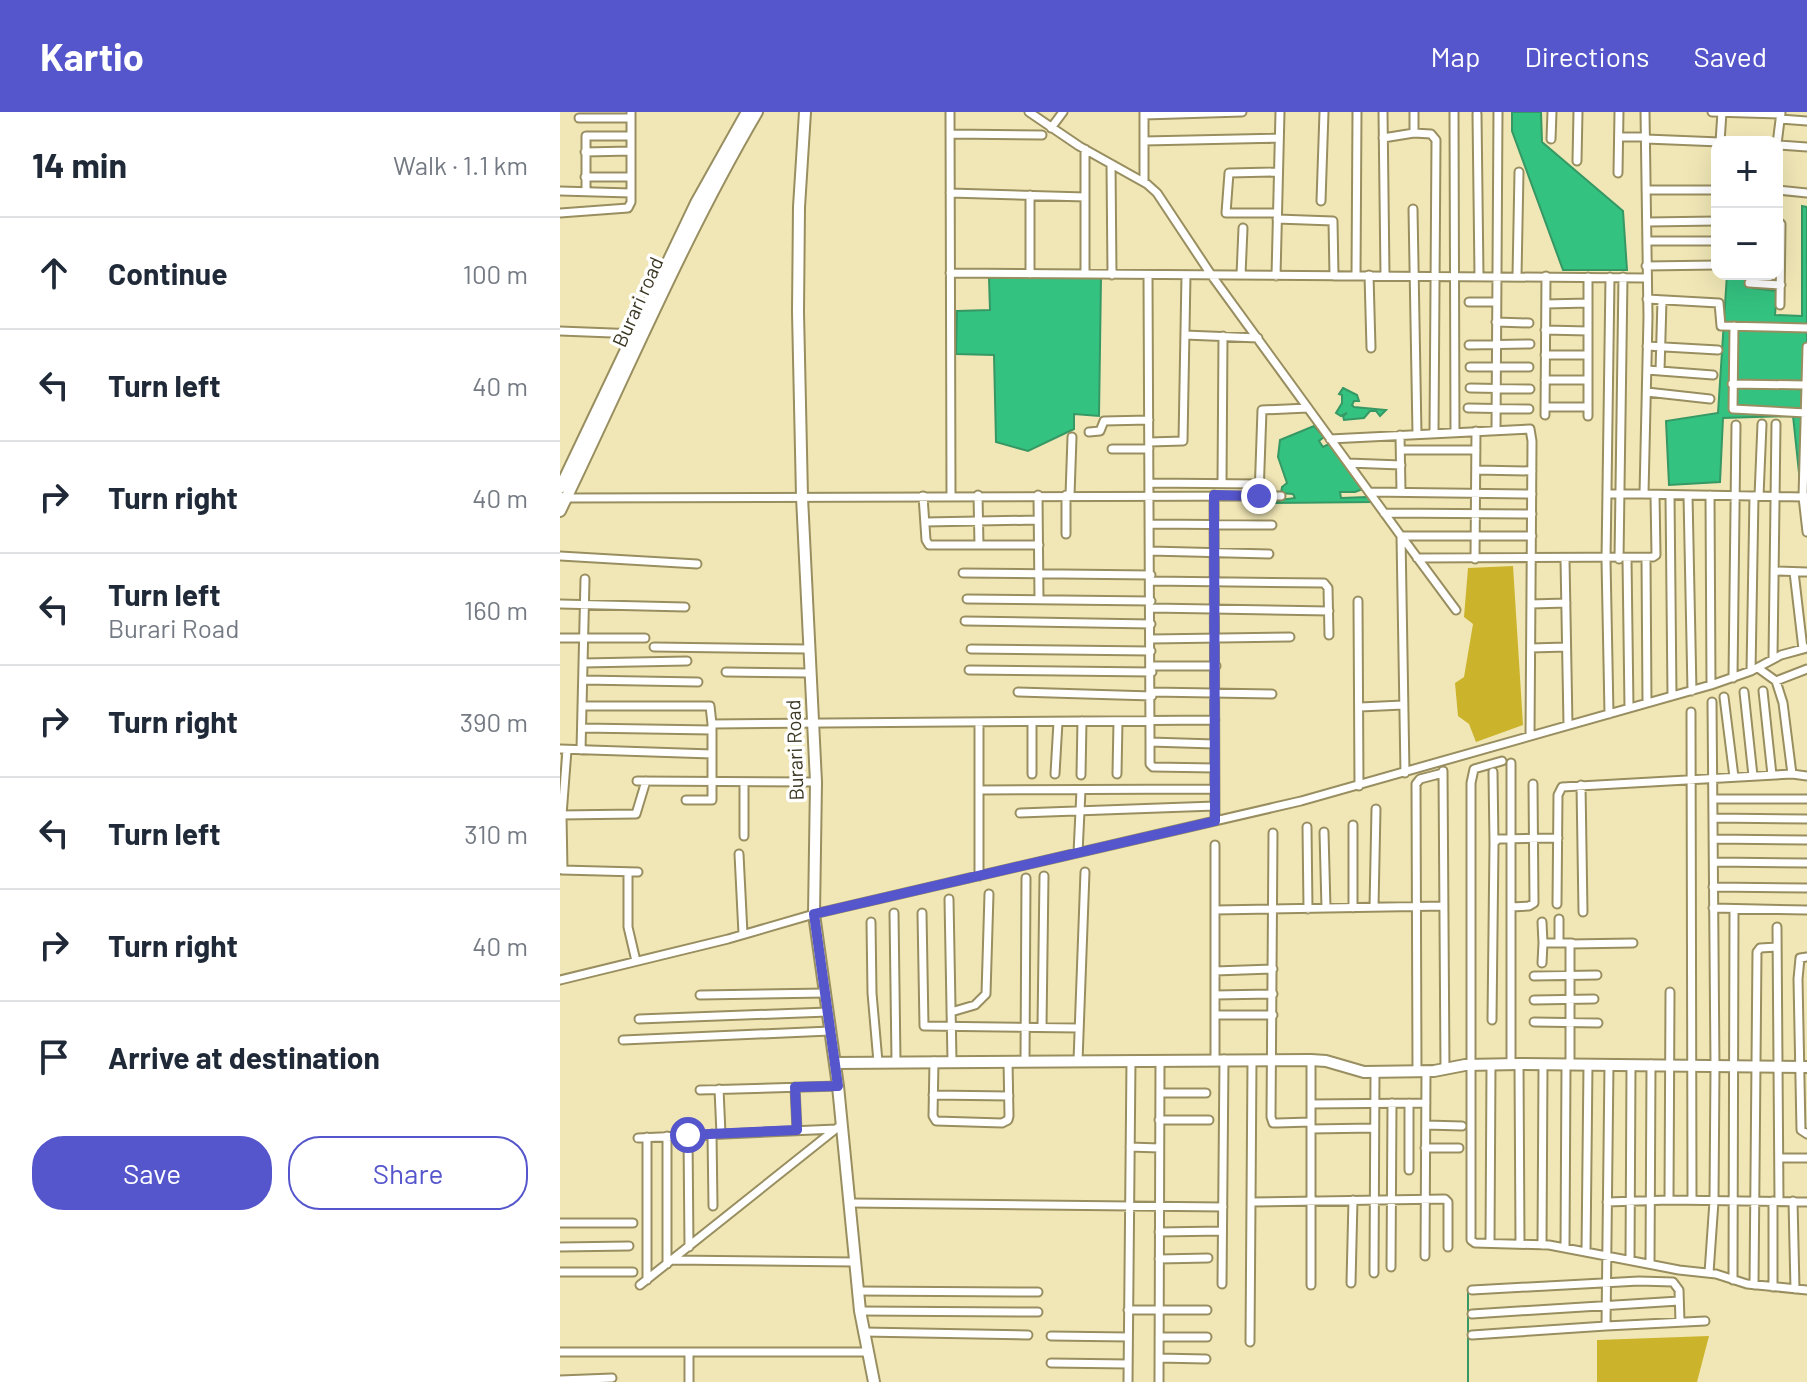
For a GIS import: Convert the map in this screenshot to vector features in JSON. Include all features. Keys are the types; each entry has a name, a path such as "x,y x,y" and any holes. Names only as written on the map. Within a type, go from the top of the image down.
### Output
{"main road":[{"name":"Burari road","path":"638,335 710,175 747,112"},
{"name":"Burari road","path":"560,511 562,494 638,335 694,224 757,112"},
{"name":"Burari Road","path":"805,112 798,260 802,497 816,782 815,919 838,1086 860,1311 874,1382"},
{"path":"835,1063 1311,1060 1326,1061 1356,1071 1375,1072 1515,1064 1803,1067"}],"street":[{"path":"950,112 951,495"},
{"path":"1029,112 1157,193 1212,276 1456,610"},
{"path":"1051,128 1063,112"},
{"path":"1144,182 1144,113 1242,112"},
{"path":"1276,276 1280,112"},
{"path":"1321,201 1324,112"},
{"path":"1356,276 1357,112"},
{"path":"1383,112 1385,275"},
{"path":"1414,112 1414,133"},
{"path":"1454,112 1455,432"},
{"path":"1496,430 1498,112"},
{"path":"1551,139 1552,112"},
{"path":"1577,161 1578,112"},
{"path":"1618,173 1619,112"},
{"path":"1644,494 1647,392 1645,112"},
{"path":"1712,112 1781,115 1807,121"},
{"path":"1720,136 1722,112"},
{"path":"1477,114 1479,276"},
{"path":"560,213 625,210 630,206 631,115 579,118"},
{"path":"1779,136 1781,115"},
{"path":"1383,138 1414,133 1431,134 1436,140 1434,433"},
{"path":"950,134 1042,135"},
{"path":"586,191 586,136 631,136"},
{"path":"1619,137 1711,142"},
{"path":"1144,141 1279,138"},
{"path":"1783,145 1807,147"},
{"path":"1085,149 1085,274"},
{"path":"585,152 631,151"},
{"path":"1111,164 1112,275"},
{"path":"1278,172 1229,173 1226,213 1333,221 1334,276"},
{"path":"1517,276 1519,172"},
{"path":"585,177 631,177"},
{"path":"1646,190 1711,190"},
{"path":"560,191 631,193"},
{"path":"1783,191 1807,193"},
{"path":"950,193 1085,197"},
{"path":"1030,195 1030,274"},
{"path":"1413,209 1417,434"},
{"path":"1647,222 1711,221"},
{"path":"1241,275 1243,228"},
{"path":"1647,241 1711,241"},
{"path":"1646,266 1711,265"},
{"path":"950,273 1646,278"},
{"path":"1148,275 1150,764 1153,767 1215,768"},
{"path":"1112,449 1183,441 1186,275"},
{"path":"1369,275 1371,348"},
{"path":"1546,276 1545,411 1588,412 1588,277"},
{"path":"1609,714 1606,560 1610,277"},
{"path":"1623,277 1620,494 1629,708"},
{"path":"1780,280 1780,305"},
{"path":"1749,283 1781,285"},
{"path":"1647,299 1719,303 1721,326 1807,328"},
{"path":"1660,371 1662,300"},
{"path":"1469,302 1496,302"},
{"path":"1546,304 1588,303"},
{"path":"1496,322 1529,323"},
{"path":"1734,326 1733,409 1806,413"},
{"path":"1545,330 1588,331"},
{"path":"560,331 638,335"},
{"path":"1185,335 1258,338"},
{"path":"1222,483 1223,336"},
{"path":"1469,345 1530,344"},
{"path":"1647,346 1718,350"},
{"path":"1807,347 1807,532"},
{"path":"1545,355 1588,355"},
{"path":"1470,367 1529,367"},
{"path":"1647,370 1713,375"},
{"path":"1545,380 1588,380"},
{"path":"1732,384 1806,385"},
{"path":"1470,388 1530,389"},
{"path":"1647,392 1710,399"},
{"path":"1259,496 1262,410 1308,408"},
{"path":"1468,408 1529,409"},
{"path":"1089,432 1100,431 1104,421 1149,420"},
{"path":"1755,670 1757,496 1762,424"},
{"path":"1773,658 1776,424"},
{"path":"1733,678 1736,425"},
{"path":"1330,439 1530,429 1530,736"},
{"path":"1475,559 1476,431"},
{"path":"1400,435 1401,492"},
{"path":"1066,534 1072,437"},
{"path":"1401,450 1476,450"},
{"path":"1348,463 1401,465"},
{"path":"1476,470 1532,471"},
{"path":"1150,483 1260,484"},
{"path":"1369,492 1532,494"},
{"path":"562,494 1281,496"},
{"path":"1607,494 1805,497"},
{"path":"978,495 979,545"},
{"path":"1038,495 1039,599"},
{"path":"1214,495 1215,821"},
{"path":"1417,558 1646,558 1656,555 1655,495"},
{"path":"1688,495 1692,691"},
{"path":"1710,495 1711,685"},
{"path":"923,496 929,545 1039,545"},
{"path":"1670,496 1672,696"},
{"path":"1384,513 1532,514"},
{"path":"925,522 1038,520"},
{"path":"1150,524 1272,525"},
{"path":"1401,536 1532,536"},
{"path":"1401,536 1405,773"},
{"path":"1150,551 1269,554"},
{"path":"560,556 697,564"},
{"path":"1646,558 1647,703"},
{"path":"1565,559 1568,725"},
{"path":"1774,571 1807,572"},
{"path":"1425,1256 1426,1103 1416,907 1416,784 1443,768 1530,736 1733,678 1755,670 1773,658 1805,648 1794,572"},
{"path":"963,573 1324,583 1328,588 1329,635"},
{"path":"581,750 585,579"},
{"path":"967,599 1329,611"},
{"path":"1358,601 1359,786"},
{"path":"1531,604 1566,603"},
{"path":"560,604 685,607"},
{"path":"965,621 1151,624"},
{"path":"1151,639 1290,637"},
{"path":"560,638 645,638"},
{"path":"654,647 808,649"},
{"path":"1531,648 1566,647"},
{"path":"971,649 1151,651"},
{"path":"583,663 687,661"},
{"path":"969,670 1216,666"},
{"path":"1776,681 1807,669"},
{"path":"1755,670 1776,681 1783,703 1792,774"},
{"path":"726,672 810,673"},
{"path":"583,680 698,682"},
{"path":"1763,691 1772,775"},
{"path":"1018,692 1272,694"},
{"path":"1744,692 1753,776"},
{"path":"1724,697 1734,777"},
{"path":"1709,1273 1714,1201 1715,1067 1712,702"},
{"path":"582,706 707,705 712,708 712,800 686,800"},
{"path":"1360,707 1403,705"},
{"path":"1691,712 1692,1200"},
{"path":"582,728 1215,720"},
{"path":"1081,775 1082,721"},
{"path":"1117,774 1118,721"},
{"path":"979,722 979,876"},
{"path":"1055,774 1058,722"},
{"path":"1032,723 1032,774"},
{"path":"1150,742 1214,744"},
{"path":"638,872 562,870 563,750 712,754"},
{"path":"1502,761 1476,767 1471,775 1468,1065 1469,1233 1472,1242 1565,1248 1608,1258 1709,1273 1754,1285 1807,1290"},
{"path":"1511,763 1511,907 1520,1244"},
{"path":"560,980 1405,773 1443,768"},
{"path":"1443,768 1445,1069"},
{"path":"1492,1020 1493,772"},
{"path":"1557,904 1559,790 1581,785 1792,774 1807,776"},
{"path":"561,815 636,814 642,781 816,782"},
{"path":"744,782 744,836"},
{"path":"1511,907 1534,903 1533,784"},
{"path":"1581,785 1583,912"},
{"path":"979,790 1215,789"},
{"path":"1078,853 1081,790"},
{"path":"1713,799 1807,799"},
{"path":"1020,813 1215,806"},
{"path":"1374,907 1376,809"},
{"path":"1713,818 1807,819"},
{"path":"1353,825 1353,908"},
{"path":"1307,827 1308,909"},
{"path":"1324,832 1326,908"},
{"path":"1273,833 1273,1123 1374,1128"},
{"path":"1494,843 1498,839 1558,838"},
{"path":"1713,839 1807,840"},
{"path":"1215,845 1215,1015 1220,1059 1222,1284"},
{"path":"739,854 743,934"},
{"path":"1714,862 1807,863"},
{"path":"628,872 628,927 636,961"},
{"path":"1078,1061 1085,872"},
{"path":"1042,1027 1044,876"},
{"path":"1025,1061 1026,878"},
{"path":"1713,887 1807,888"},
{"path":"951,1012 975,1005 986,994 989,894"},
{"path":"949,899 952,1061"},
{"path":"1215,910 1444,906"},
{"path":"1713,908 1807,910"},
{"path":"1733,1280 1736,1067 1734,909"},
{"path":"894,913 896,1061"},
{"path":"922,913 923,1023 927,1027 1079,1028"},
{"path":"1559,919 1559,943"},
{"path":"871,922 872,993 878,1062"},
{"path":"1542,922 1542,963"},
{"path":"1773,1287 1779,1158 1777,927"},
{"path":"1543,943 1633,943"},
{"path":"1565,1248 1569,948 1574,943"},
{"path":"1754,1285 1757,952 1760,948 1777,947"},
{"path":"1807,957 1799,961 1803,979 1801,1130 1807,1134"},
{"path":"1215,971 1273,969"},
{"path":"1534,976 1597,975"},
{"path":"1669,1200 1670,992"},
{"path":"700,995 826,993"},
{"path":"1215,995 1273,994"},
{"path":"1534,1000 1594,999"},
{"path":"639,1019 828,1012"},
{"path":"1215,1015 1273,1015"},
{"path":"1534,1022 1598,1023"},
{"path":"623,1040 830,1031"},
{"path":"1128,1382 1131,1060"},
{"path":"1159,1382 1160,1060"},
{"path":"1250,1342 1252,1060"},
{"path":"1311,1060 1311,1285"},
{"path":"934,1061 933,1116 936,1121 1006,1122 1009,1116 1008,1061"},
{"path":"1586,1252 1588,1064"},
{"path":"1606,1326 1609,1064"},
{"path":"1650,1264 1651,1064"},
{"path":"1490,1243 1491,1065"},
{"path":"1542,1245 1543,1065"},
{"path":"1630,1260 1631,1065"},
{"path":"1374,1273 1375,1072"},
{"path":"700,1090 838,1086"},
{"path":"795,1087 797,1130"},
{"path":"719,1089 721,1134"},
{"path":"1160,1093 1206,1093"},
{"path":"933,1095 1009,1096"},
{"path":"1391,1267 1392,1103"},
{"path":"1409,1103 1409,1170"},
{"path":"1311,1104 1426,1103"},
{"path":"1159,1120 1209,1120"},
{"path":"1426,1125 1462,1126"},
{"path":"840,1128 670,1262 643,1282 643,1138 840,1128"},
{"path":"712,1134 713,1206"},
{"path":"688,1135 689,1247"},
{"path":"667,1136 670,1262"},
{"path":"1130,1147 1159,1148"},
{"path":"1425,1148 1459,1148"},
{"path":"1779,1158 1807,1158"},
{"path":"1351,1283 1353,1200"},
{"path":"1251,1202 1447,1200 1448,1247"},
{"path":"1793,1201 1795,1289"},
{"path":"1607,1202 1807,1202"},
{"path":"851,1203 1223,1207"},
{"path":"560,1223 633,1223"},
{"path":"1159,1232 1222,1231"},
{"path":"560,1247 629,1246"},
{"path":"1159,1259 1208,1258"},
{"path":"670,1262 856,1262"},
{"path":"560,1272 633,1272"},
{"path":"1472,1290 1673,1282 1678,1286 1680,1322"},
{"path":"858,1291 1038,1292"},
{"path":"1472,1314 1679,1301"},
{"path":"1128,1310 1207,1310"},
{"path":"860,1311 1038,1312"},
{"path":"1472,1335 1705,1321"},
{"path":"863,1332 1028,1335"},
{"path":"1051,1336 1128,1337"},
{"path":"1159,1337 1207,1337"},
{"path":"560,1352 867,1352"},
{"path":"689,1352 689,1382"},
{"path":"1159,1358 1206,1359"},
{"path":"1051,1363 1128,1364"},
{"path":"560,1380 612,1378"}],"shaded area":[{"path":"1512,112 1541,112 1542,142 1623,211 1627,270 1563,270 1512,131"},
{"path":"1802,206 1807,207 1807,482 1800,482 1793,416 1723,418 1720,482 1669,485 1666,421 1718,413 1727,280 1751,280 1753,288 1777,291 1775,315 1802,316"},
{"path":"1101,277 1099,416 1074,414 1074,429 1028,451 996,442 994,355 956,354 957,311 990,310 989,278"},
{"path":"1343,388 1357,395 1359,401 1354,401 1354,407 1386,410 1380,416 1376,411 1370,411 1364,418 1344,420 1343,416 1347,413 1341,416 1336,413 1342,403 1342,395 1339,394"},
{"path":"1314,426 1324,437 1319,441 1323,447 1329,444 1363,489 1340,492 1341,498 1367,497 1372,502 1276,503 1295,498 1293,494 1281,493 1287,483 1278,457 1280,440"},
{"path":"1513,566 1523,725 1476,742 1469,724 1458,716 1455,683 1464,677 1473,624 1464,617 1468,568"},
{"path":"1709,1336 1697,1382 1597,1382 1597,1340"}],"waterway":[{"path":"1468,1290 1468,1382"}],"route":[{"path":"688,1135 797,1130 795,1087 838,1086 814,914 1215,821 1214,495 1259,496"}]}
